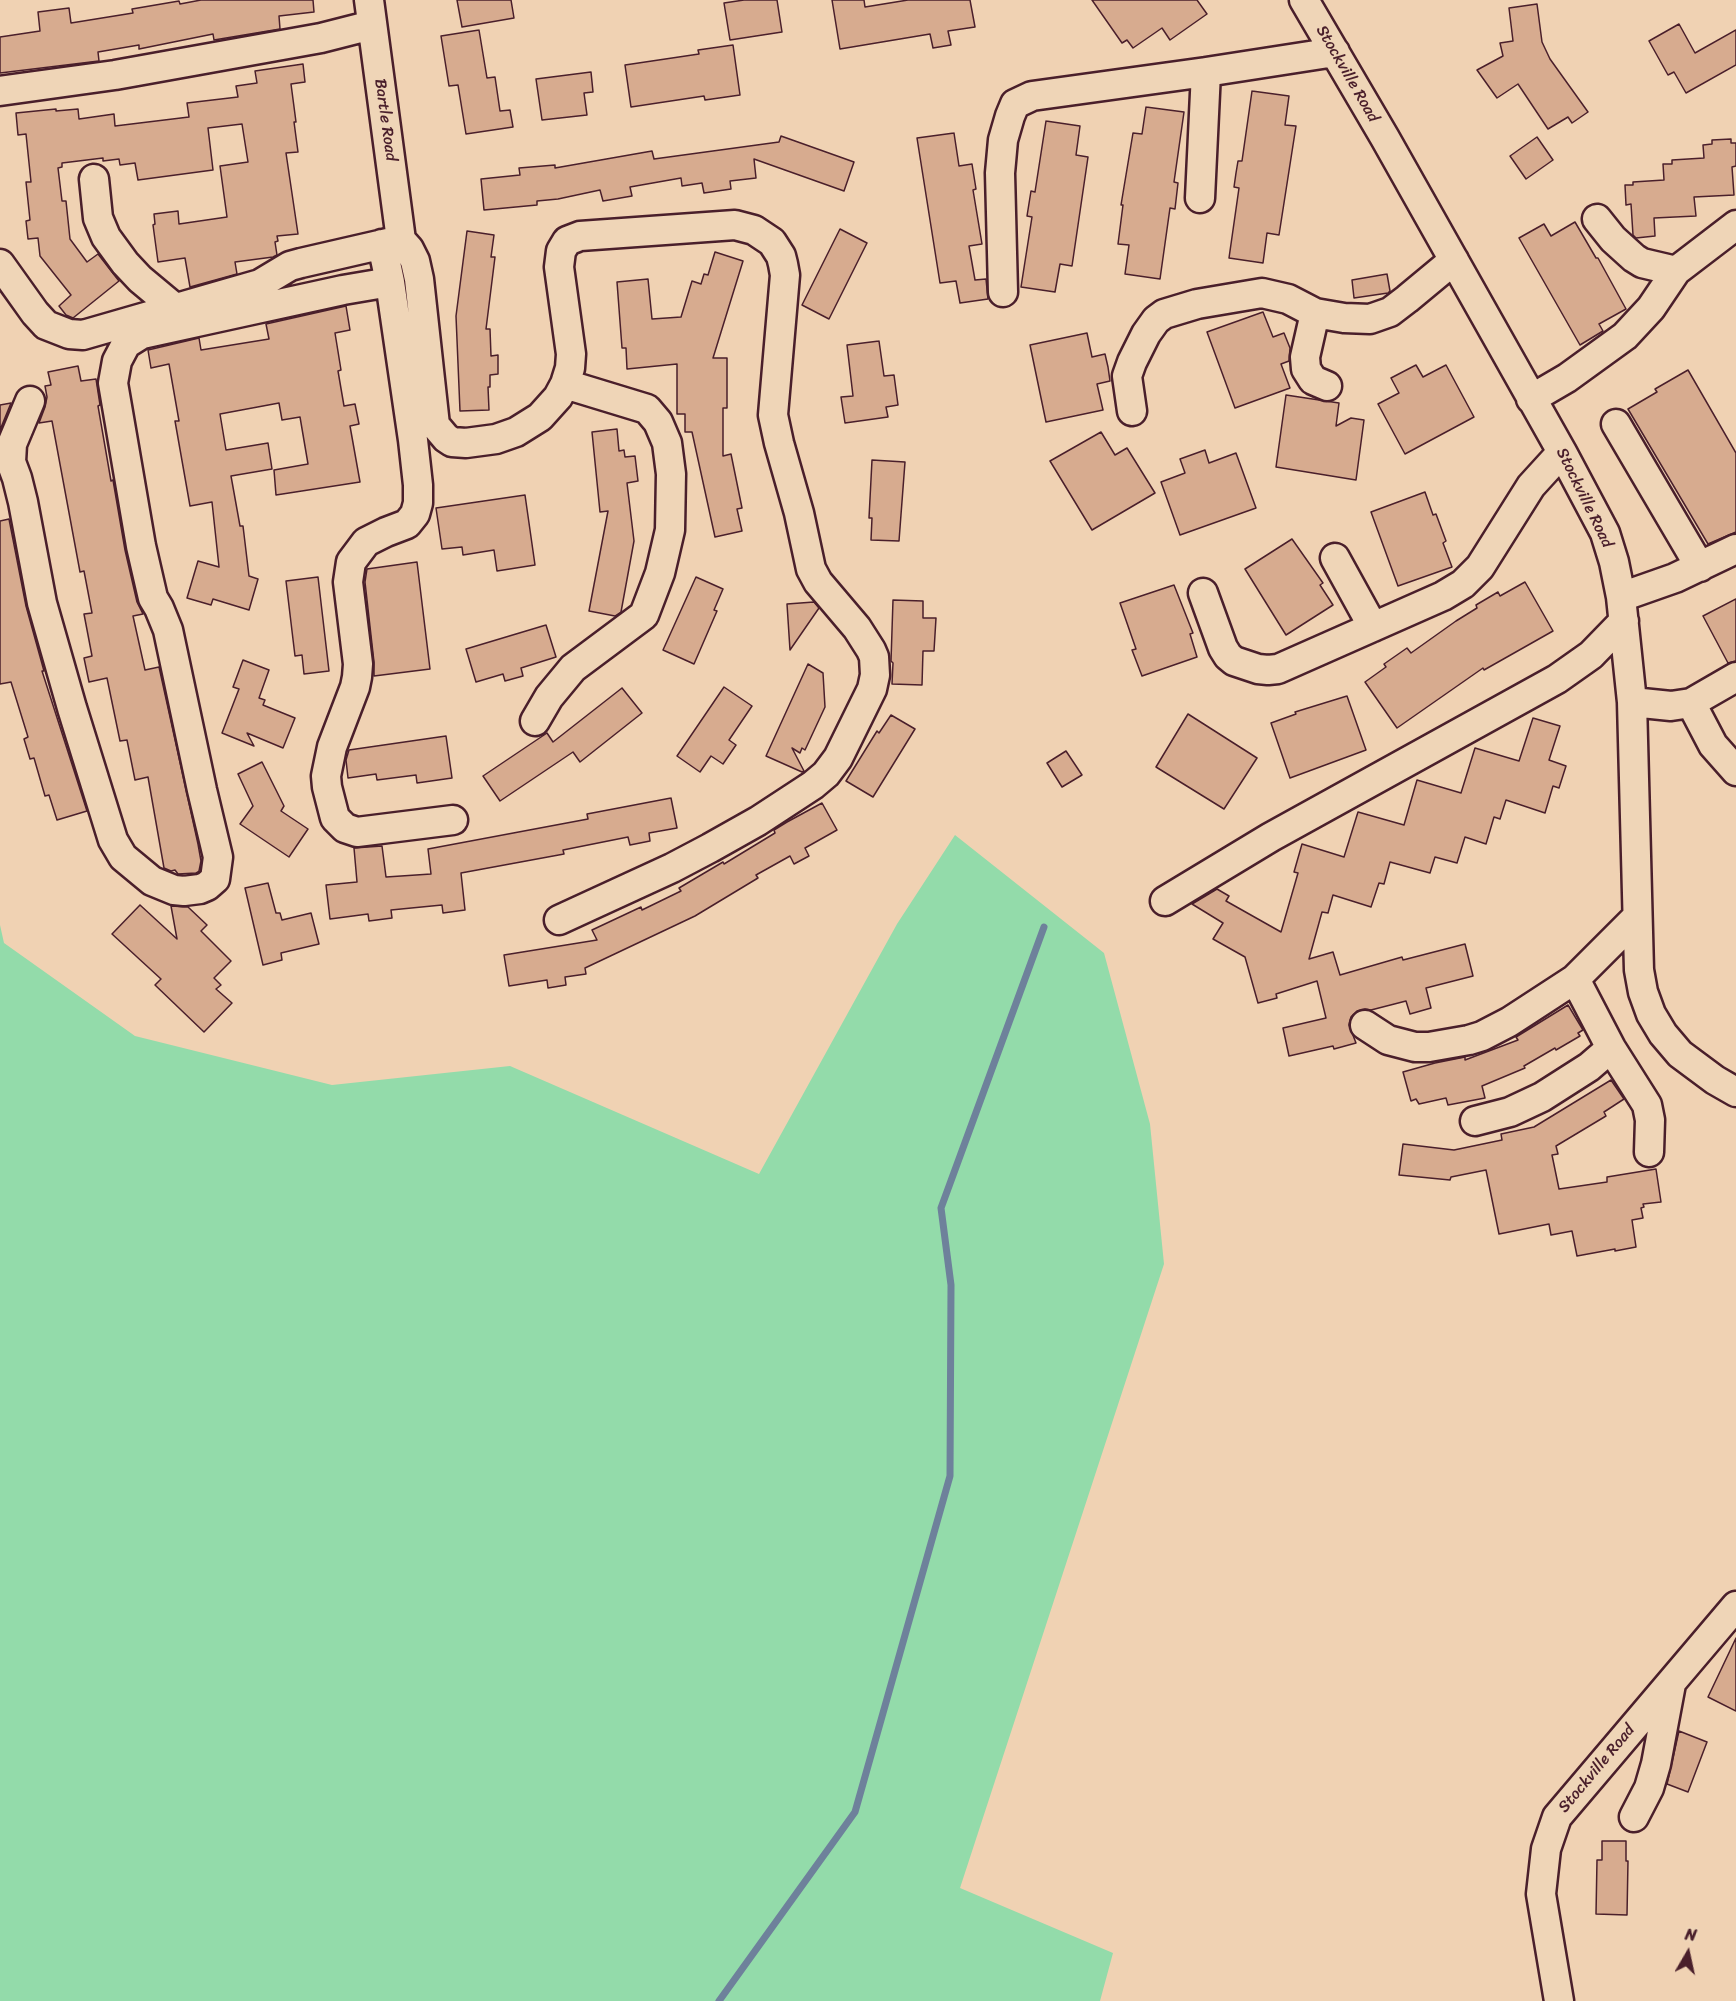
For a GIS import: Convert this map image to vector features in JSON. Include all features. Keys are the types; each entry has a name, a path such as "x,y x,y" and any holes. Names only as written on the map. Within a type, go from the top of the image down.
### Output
{"street":[{"name":"Stockville Road","path":"1304,0 1454,260 1605,533 1614,562 1622,609 1632,702 1639,970 1642,992 1663,1034 1680,1054 1714,1080 1736,1092"},
{"path":"0,91 106,76 321,38 371,12"},
{"name":"Bartle Road","path":"371,12 392,242 390,282 413,440 418,503 415,514 407,524 386,531 366,542 351,562 348,582 358,664 355,687 332,747 326,776 327,787 335,818 345,828 357,832 453,820"},
{"path":"1003,292 1000,173 1004,140 1015,104 1032,96 1335,52"},
{"path":"1200,198 1206,72"},
{"path":"94,178 98,218 106,237 140,279 176,309"},
{"path":"1597,219 1613,239 1634,258 1652,266 1676,271"},
{"path":"0,264 46,325 69,334 83,335 260,284 301,262 392,242 409,249 415,261 435,425 452,442 466,443 496,439 516,432 540,417 566,384 571,354 559,267 561,251 567,241 580,236 735,225 754,230 772,242 781,256 785,275 773,415 779,443 812,569 818,582 866,642 874,657 875,675 872,689 838,758 826,774 813,785 758,821 710,848 559,920"},
{"path":"1531,399 1567,378 1625,336 1651,308 1676,271 1736,225"},
{"path":"1132,411 1128,376 1132,362 1155,320 1164,314 1197,304 1262,293 1288,299 1315,313 1358,320 1370,319 1383,315 1407,299 1454,260"},
{"path":"30,401 12,444 11,462 23,502 42,603 72,708 114,840 129,863 152,881 174,890 200,890 215,879 218,857 168,630 153,598 141,546 113,383 117,361 126,344 142,334 343,290 390,282"},
{"path":"1315,313 1305,357 1306,369 1313,380 1327,386"},
{"path":"535,721 549,697 573,668 644,615 660,573 670,530 671,474 667,443 658,422 647,409 566,384"},
{"path":"1616,424 1700,567"},
{"path":"1203,593 1228,656 1234,661 1258,669 1278,669 1443,596 1463,584 1473,576 1497,542 1519,502 1531,486 1562,452"},
{"path":"1165,901 1271,837 1557,679 1592,655 1622,609 1675,578 1736,549"},
{"path":"1335,558 1373,627"},
{"path":"1632,702 1671,706 1691,703 1736,677"},
{"path":"1691,703 1713,745 1736,771"},
{"path":"1365,1025 1388,1040 1415,1047 1429,1047 1482,1036 1509,1022 1575,979 1638,917"},
{"path":"1575,979 1611,1048 1647,1105 1650,1120 1649,1152"},
{"path":"1475,1121 1510,1112 1542,1097 1589,1067 1611,1048"},
{"name":"Stockville Road","path":"1559,2001 1541,1894 1543,1868 1557,1816 1736,1606"},
{"path":"1634,1817 1649,1788 1656,1764 1672,1681"}],"green space":[{"path":"955,835 1104,953 1150,1124 1164,1264 960,1888 1113,1953 1100,2001 0,2001 0,925 4,943 135,1036 332,1085 510,1066 759,1174 897,924"}],"building":[{"path":"201,0 313,0 314,12 279,16 280,29 214,40 213,34 139,49 139,45 98,52 99,61 0,73 0,37 40,31 38,12 69,8 71,23 133,13 132,9 179,1 180,4"},
{"path":"457,0 511,0 514,18 462,27"},
{"path":"744,0 777,0 782,32 730,40 724,3"},
{"path":"832,0 864,0 865,7 908,0 970,0 975,27 948,31 951,45 933,48 930,34 840,49"},
{"path":"1092,0 1197,0 1207,14 1170,40 1162,28 1133,48 1127,40 1122,43"},
{"path":"1537,4 1542,42 1550,59 1588,112 1572,123 1568,117 1548,129 1518,84 1497,98 1477,70 1503,56 1500,43 1513,41 1509,8"},
{"path":"1679,24 1695,53 1736,30 1736,65 1686,93 1674,72 1668,75 1649,41"},
{"path":"479,30 487,78 495,77 500,111 510,110 513,127 466,134 458,85 449,86 441,36"},
{"path":"733,45 740,95 705,100 704,96 631,107 625,65 699,54 698,50"},
{"path":"303,64 305,82 291,84 298,152 286,153 298,234 277,236 278,241 275,242 277,255 273,257 235,262 237,274 190,287 185,258 158,262 153,225 155,224 154,214 178,211 179,224 227,217 220,166 248,162 242,124 208,128 213,170 138,180 135,163 120,165 119,159 103,161 103,158 62,163 62,167 58,168 62,201 66,201 70,239 87,262 98,254 119,281 73,318 66,315 59,306 71,295 40,256 38,238 28,239 26,221 30,220 26,182 31,182 26,134 18,135 16,113 78,109 79,119 114,114 115,126 189,117 187,103 238,97 236,86 257,83 255,71"},
{"path":"591,72 593,92 584,93 587,115 542,120 536,79"},
{"path":"1252,91 1289,96 1285,125 1296,126 1279,235 1267,233 1263,263 1229,258 1239,188 1234,187 1238,161 1242,161"},
{"path":"1146,107 1184,112 1174,182 1178,183 1175,209 1170,208 1160,279 1125,274 1129,245 1118,244 1123,205 1121,205 1133,133 1142,134"},
{"path":"1046,121 1080,126 1076,155 1088,157 1072,266 1060,264 1055,292 1021,287 1032,217 1027,216 1031,191 1035,192"},
{"path":"954,133 959,166 972,164 976,189 973,190 982,244 969,246 975,280 986,279 988,299 960,303 956,281 940,283 917,138"},
{"path":"781,136 854,162 844,191 754,159 756,178 730,181 731,189 704,193 702,183 682,186 681,178 630,187 632,196 603,201 600,190 537,201 537,205 484,210 481,179 520,175 519,168 555,165 555,168 652,151 654,159 779,142"},
{"path":"1537,137 1553,160 1526,179 1510,156"},
{"path":"1731,139 1731,143 1736,143 1736,166 1732,167 1734,195 1694,197 1696,216 1654,218 1655,236 1636,238 1633,235 1631,204 1626,205 1625,185 1633,185 1633,182 1664,180 1663,164 1672,164 1672,160 1704,158 1703,145 1712,144 1712,140"},
{"path":"1575,222 1626,309 1599,324 1603,331 1580,345 1519,238 1544,224 1551,236"},
{"path":"840,229 867,243 829,319 802,305"},
{"path":"467,231 494,235 491,257 495,257 486,329 490,329 491,356 498,355 498,374 490,375 489,410 460,411 456,316"},
{"path":"715,252 743,261 713,358 727,358 727,408 723,408 723,456 731,454 742,508 737,509 742,531 715,537 692,432 685,432 685,414 677,414 677,364 627,369 626,348 622,348 617,282 648,279 652,319 681,317 692,281 701,284 704,274 708,275"},
{"path":"1387,274 1390,291 1388,293 1354,298 1352,280"},
{"path":"346,306 350,330 335,333 341,370 338,371 344,406 355,404 359,424 350,426 360,482 276,495 274,470 308,464 300,417 282,420 279,403 220,414 226,450 268,443 272,469 231,476 240,526 243,526 249,576 258,579 249,610 213,599 211,605 187,598 198,561 219,567 212,502 190,506 175,421 179,421 169,364 151,368 148,350 199,338 201,350 269,339 266,324"},
{"path":"1263,312 1273,337 1284,333 1290,348 1289,361 1281,364 1290,388 1235,408 1207,332"},
{"path":"1087,333 1092,357 1105,354 1108,367 1110,381 1097,384 1103,410 1046,422 1030,345"},
{"path":"879,341 884,376 894,375 898,405 886,407 888,417 845,423 841,397 853,396 847,345"},
{"path":"1416,365 1423,377 1446,365 1474,417 1405,454 1378,404 1399,393 1391,378"},
{"path":"78,366 81,381 96,379 100,405 98,406 111,481 113,480 137,602 143,614 133,616 145,670 159,667 198,844 201,861 199,871 196,873 178,874 175,870 164,868 148,777 135,780 127,740 120,741 107,678 89,682 84,658 92,656 84,614 92,613 84,571 80,572 52,421 39,423 47,397 45,386 51,385 48,372"},
{"path":"1688,370 1736,453 1736,532 1708,544 1628,409 1657,392 1655,389"},
{"path":"1286,395 1339,403 1336,426 1351,418 1364,420 1356,480 1276,467"},
{"path":"11,403 0,430 0,405"},
{"path":"617,429 619,451 624,450 625,457 635,456 638,481 627,483 634,541 621,612 615,616 589,611 608,511 600,512 592,432"},
{"path":"1101,432 1115,455 1127,448 1155,493 1092,530 1050,461"},
{"path":"1205,450 1209,463 1236,453 1256,508 1180,535 1161,482 1185,473 1180,459"},
{"path":"872,460 905,462 899,541 871,540 872,518 869,518"},
{"path":"1425,492 1446,541 1443,543 1452,567 1398,586 1371,512"},
{"path":"525,495 535,565 497,571 494,550 463,555 462,547 442,549 436,508"},
{"path":"9,519 26,606 44,671 42,671 87,811 57,820 49,795 45,796 34,758 30,759 24,739 28,737 11,682 0,684 0,521"},
{"path":"1292,539 1323,583 1320,585 1333,605 1286,635 1245,569"},
{"path":"417,562 430,669 374,676 365,582 367,569"},
{"path":"318,577 329,671 304,674 302,655 295,656 286,581"},
{"path":"696,577 723,589 714,610 717,611 694,664 663,650"},
{"path":"1525,582 1553,631 1484,670 1483,668 1397,728 1365,682 1386,667 1384,664 1407,648 1411,653 1477,608 1476,605 1498,592 1500,596"},
{"path":"1174,585 1193,633 1190,634 1197,657 1142,676 1132,650 1136,649 1120,603"},
{"path":"1736,599 1736,661 1728,663 1703,616"},
{"path":"893,600 923,601 923,618 936,618 934,651 923,651 922,685 892,684"},
{"path":"814,602 819,608 790,650 787,604"},
{"path":"546,625 556,657 521,668 523,676 505,681 503,674 476,682 466,649"},
{"path":"243,660 269,670 259,698 265,700 263,705 295,718 283,748 247,733 254,746 222,733 239,689 233,687"},
{"path":"808,664 823,673 825,707 805,750 802,748 800,753 792,748 804,771 802,772 766,756"},
{"path":"724,687 752,706 729,740 736,745 723,764 711,756 700,772 677,756"},
{"path":"622,688 642,713 580,762 573,752 500,801 483,776 547,733 553,742"},
{"path":"1347,696 1366,750 1290,778 1271,723 1296,714 1295,712"},
{"path":"1188,714 1257,758 1224,809 1156,767"},
{"path":"891,715 915,729 873,797 846,781 877,731 879,733"},
{"path":"1533,718 1560,726 1549,760 1566,766 1559,788 1553,786 1545,813 1506,800 1500,819 1494,817 1486,844 1465,837 1457,863 1435,857 1430,873 1390,862 1384,884 1379,883 1371,907 1333,895 1328,913 1322,912 1309,959 1333,952 1340,975 1402,957 1403,960 1465,944 1473,976 1426,988 1431,1008 1410,1014 1406,1001 1371,1010 1357,1011 1351,1017 1349,1025 1356,1043 1289,1056 1283,1028 1326,1018 1317,981 1276,994 1277,998 1258,1003 1245,957 1213,939 1223,923 1192,904 1217,889 1229,896 1226,901 1281,932 1298,873 1294,872 1302,844 1344,857 1358,812 1404,825 1417,780 1461,793 1475,748 1519,761"},
{"path":"446,736 452,778 417,783 416,775 377,780 376,774 348,778 346,760 349,750"},
{"path":"1066,751 1082,775 1062,787 1047,763"},
{"path":"262,762 284,806 281,811 308,829 289,857 240,824 253,806 238,774"},
{"path":"671,798 677,828 649,833 650,841 630,845 628,837 563,850 564,854 461,873 465,910 443,913 442,905 391,910 392,918 369,921 368,914 330,919 326,885 357,882 354,848 382,846 386,877 431,874 428,849 588,819 587,814"},
{"path":"822,803 837,830 805,848 809,856 794,864 790,856 756,875 758,878 695,916 585,968 586,974 565,977 566,985 548,988 547,980 509,986 504,955 597,940 592,930 681,891 679,888 723,862 724,864 775,833 774,830"},
{"path":"268,883 276,913 280,913 282,920 311,913 319,944 281,953 282,960 263,965 245,888"},
{"path":"140,905 177,939 171,906 188,907 207,925 201,931 231,961 214,978 221,985 216,989 232,1003 204,1032 155,985 161,979 112,934"},
{"path":"1568,1005 1583,1030 1578,1033 1580,1036 1524,1066 1525,1068 1482,1086 1485,1098 1448,1105 1446,1098 1419,1104 1416,1099 1411,1101 1403,1072 1465,1057 1465,1060 1518,1040 1516,1037"},
{"path":"1611,1080 1624,1099 1604,1112 1606,1116 1556,1146 1558,1154 1552,1155 1559,1189 1607,1182 1607,1177 1656,1169 1661,1202 1643,1204 1644,1207 1641,1208 1643,1218 1632,1220 1636,1247 1577,1256 1572,1231 1551,1235 1549,1224 1499,1234 1486,1170 1451,1177 1450,1180 1399,1175 1403,1144 1454,1150 1502,1140 1501,1134 1534,1127"},
{"path":"1736,1638 1736,1711 1708,1697"},
{"path":"1679,1731 1707,1742 1688,1792 1667,1784"},
{"path":"1602,1841 1626,1841 1627,1915 1596,1914 1597,1860 1602,1860"}],"waterway":[{"path":"719,2001 855,1812 950,1476 951,1285 941,1208 1044,927"}]}
